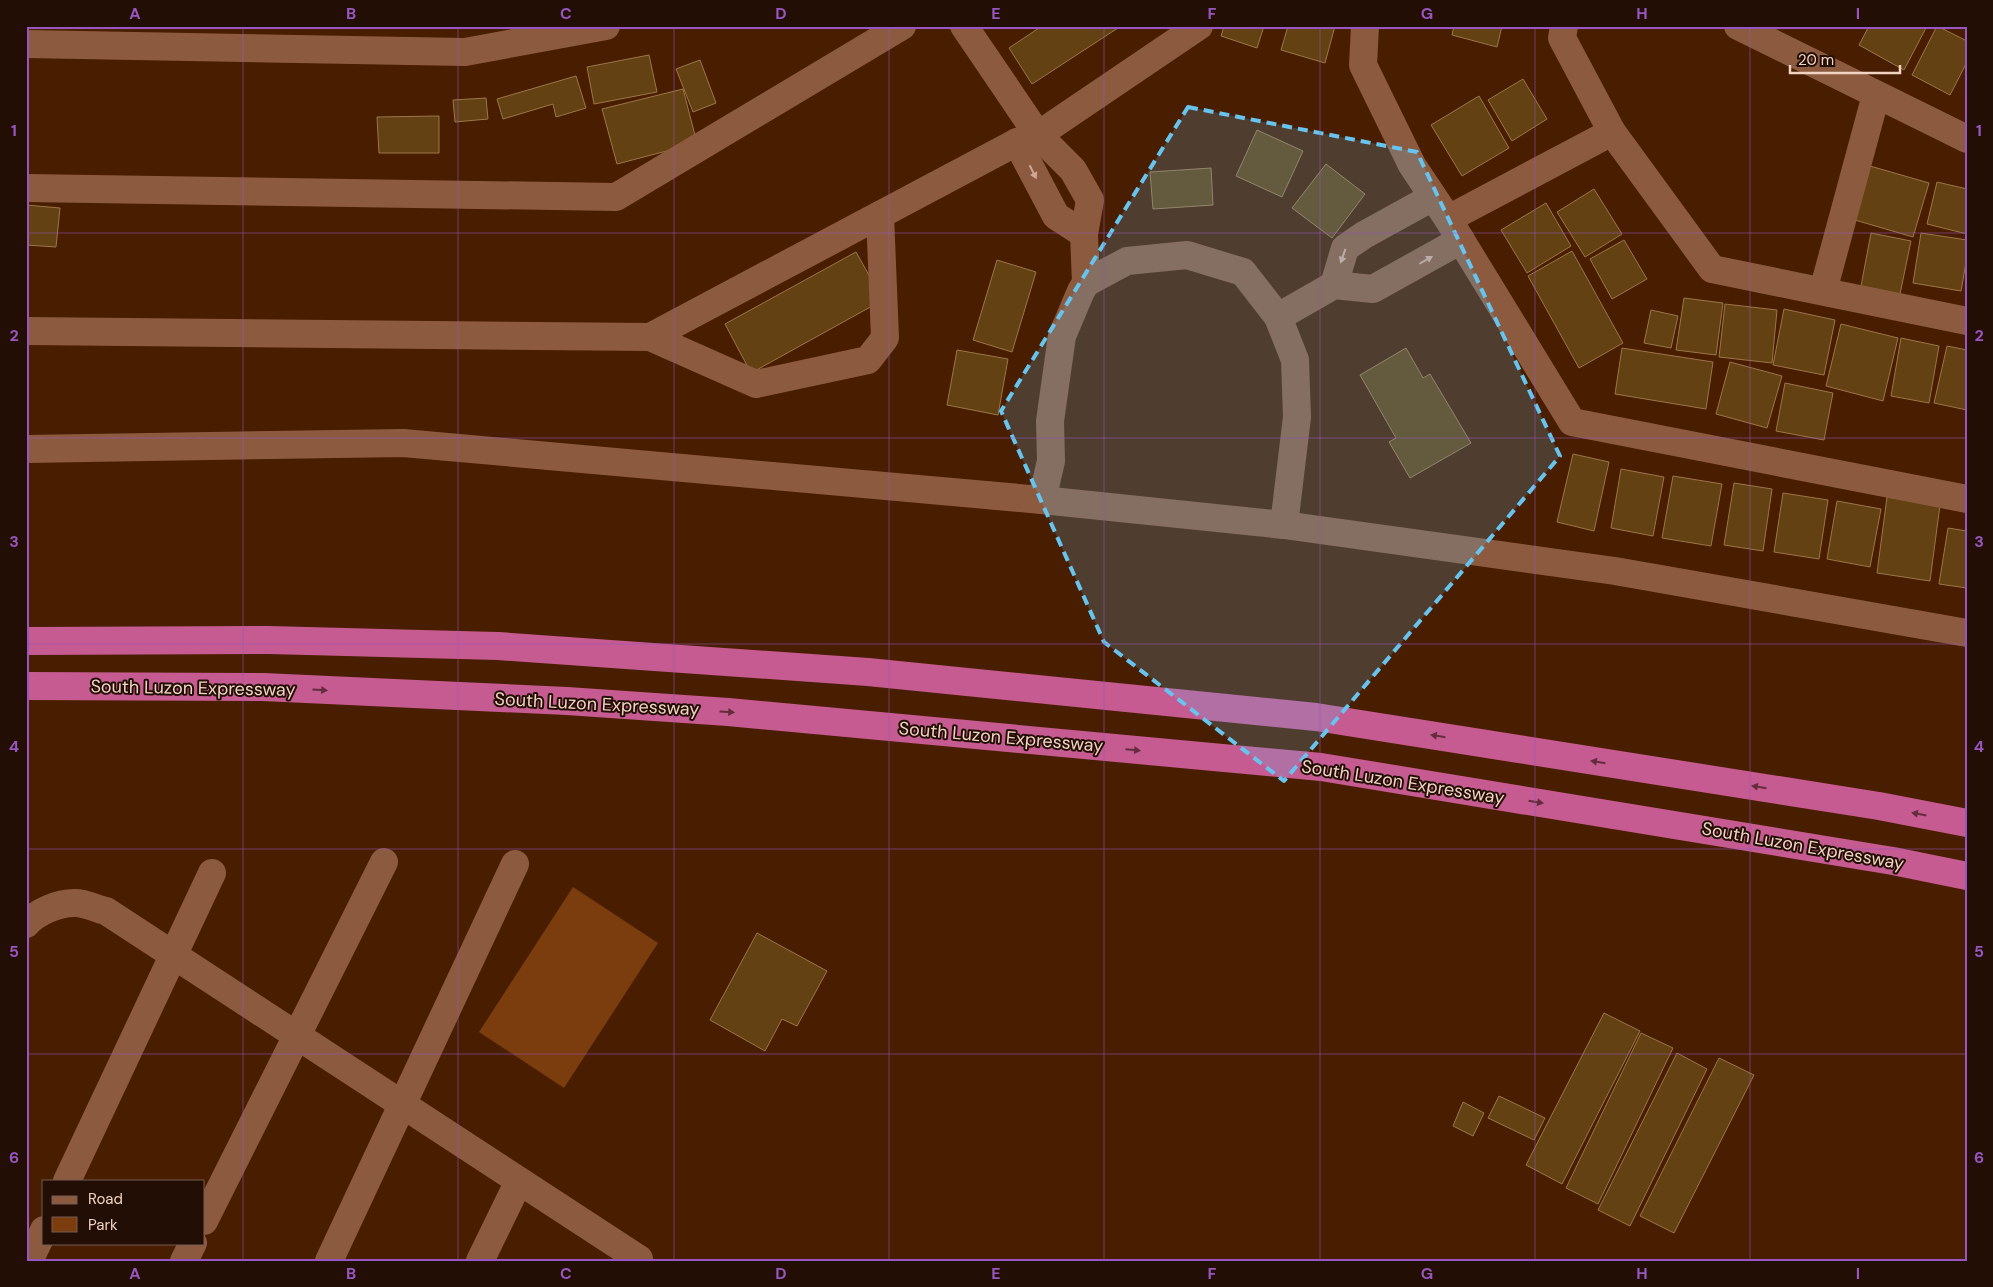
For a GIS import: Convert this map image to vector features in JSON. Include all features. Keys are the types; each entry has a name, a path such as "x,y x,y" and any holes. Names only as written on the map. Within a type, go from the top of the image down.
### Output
{"highway":[{"path":"26,641 269,640 498,646 868,672 1316,717 1869,805 1967,823"},
{"name":"South Luzon Expressway","path":"26,686 263,687 728,712 1321,767 1893,861 1967,876"}],"street":[{"path":"26,44 465,52 606,26"},
{"path":"26,188 616,197 902,26"},
{"path":"964,26 1028,138 1056,216 1084,234"},
{"path":"650,337 1028,138 1198,26"},
{"path":"1365,26 1364,64 1412,165 1572,422 1967,500"},
{"path":"1564,26 1562,38 1612,132 1712,269 1967,321"},
{"path":"1738,26 1967,139"},
{"path":"1823,291 1876,95"},
{"path":"1278,317 1334,285 1373,289 1447,219 1612,132"},
{"path":"1028,138 1073,170 1090,200 1084,234 1086,283 1062,336 1050,421 1051,461 1042,500"},
{"path":"26,331 650,337 756,384 868,360 885,338 880,215"},
{"path":"1334,285 1345,248 1364,235 1447,219"},
{"path":"1086,283 1127,261 1187,256 1243,272 1278,317 1295,360 1297,408 1284,525"},
{"path":"26,449 403,443 1042,500 1284,525 1615,571 1967,634"},
{"path":"205,1219 384,862"},
{"path":"329,1261 515,864"},
{"path":"67,1180 212,873"},
{"path":"26,924 31,918 54,907 75,902 106,912 519,1180 639,1259 638,1261"},
{"path":"480,1261 519,1180"},
{"path":"29,1261 42,1234"},
{"path":"184,1261 192,1244"}],"highlighted area":[{"path":"1188,107 1417,152 1560,456 1284,781 1104,642 1001,411"}],"green space":[{"path":"573,887 658,943 564,1088 479,1032"}],"building":[{"path":"1042,26 1121,26 1032,84 1009,48"},
{"path":"1224,26 1264,26 1257,48 1221,36"},
{"path":"1288,26 1335,26 1325,63 1281,50"},
{"path":"1454,26 1502,26 1497,47 1452,35"},
{"path":"1869,26 1927,26 1904,70 1859,45"},
{"path":"1937,26 1967,41 1967,62 1950,95 1912,75"},
{"path":"649,55 657,92 594,104 587,67"},
{"path":"700,60 716,103 693,112 676,69"},
{"path":"576,76 586,108 556,117 553,104 503,119 497,99"},
{"path":"1523,79 1547,119 1512,141 1488,100"},
{"path":"683,89 697,143 617,164 602,109"},
{"path":"1479,96 1509,148 1462,176 1431,125"},
{"path":"486,98 488,119 455,122 453,100"},
{"path":"439,116 439,153 379,153 377,117"},
{"path":"1257,130 1303,151 1282,197 1236,176"},
{"path":"1326,164 1365,194 1332,238 1292,208"},
{"path":"1870,166 1929,183 1913,237 1855,220"},
{"path":"1211,168 1213,205 1153,209 1150,172"},
{"path":"1937,182 1967,189 1967,234 1927,224"},
{"path":"1594,189 1622,234 1585,257 1557,212"},
{"path":"1546,203 1571,246 1527,273 1501,230"},
{"path":"26,205 60,208 56,247 26,245"},
{"path":"1871,233 1911,241 1900,294 1861,286"},
{"path":"1921,233 1967,240 1967,257 1961,291 1913,283"},
{"path":"1624,240 1647,279 1612,299 1590,259"},
{"path":"1572,251 1623,343 1579,368 1528,276"},
{"path":"856,252 883,300 751,373 725,324"},
{"path":"997,260 1036,272 1012,352 973,340"},
{"path":"1684,298 1723,303 1716,355 1676,350"},
{"path":"1725,304 1777,310 1772,363 1719,357"},
{"path":"1784,309 1835,320 1824,375 1773,365"},
{"path":"1651,310 1678,316 1671,348 1644,343"},
{"path":"1841,324 1898,338 1883,401 1826,386"},
{"path":"1901,338 1939,346 1929,403 1891,396"},
{"path":"1947,346 1967,350 1967,410 1934,403"},
{"path":"1406,348 1423,378 1430,374 1471,443 1410,478 1389,442 1396,438 1360,375"},
{"path":"1622,348 1713,362 1706,409 1615,394"},
{"path":"957,350 1008,359 998,415 947,405"},
{"path":"1730,362 1782,376 1767,428 1716,414"},
{"path":"1785,383 1833,393 1824,440 1776,431"},
{"path":"1573,454 1609,462 1594,531 1557,522"},
{"path":"1621,469 1664,477 1653,536 1611,528"},
{"path":"1673,476 1722,484 1711,546 1662,538"},
{"path":"1734,483 1772,489 1763,551 1724,545"},
{"path":"1783,493 1828,500 1819,559 1774,552"},
{"path":"1887,497 1940,505 1930,581 1877,573"},
{"path":"1837,501 1881,509 1870,567 1827,559"},
{"path":"1948,528 1967,531 1967,588 1939,584"},
{"path":"757,933 827,971 797,1026 782,1019 765,1051 710,1020"},
{"path":"1604,1013 1640,1031 1562,1184 1526,1165"},
{"path":"1641,1033 1673,1048 1598,1204 1566,1188"},
{"path":"1677,1053 1707,1069 1630,1226 1598,1210"},
{"path":"1719,1058 1754,1075 1674,1233 1640,1216"},
{"path":"1499,1096 1545,1118 1534,1140 1488,1118"},
{"path":"1463,1102 1484,1113 1473,1136 1453,1126"}]}
